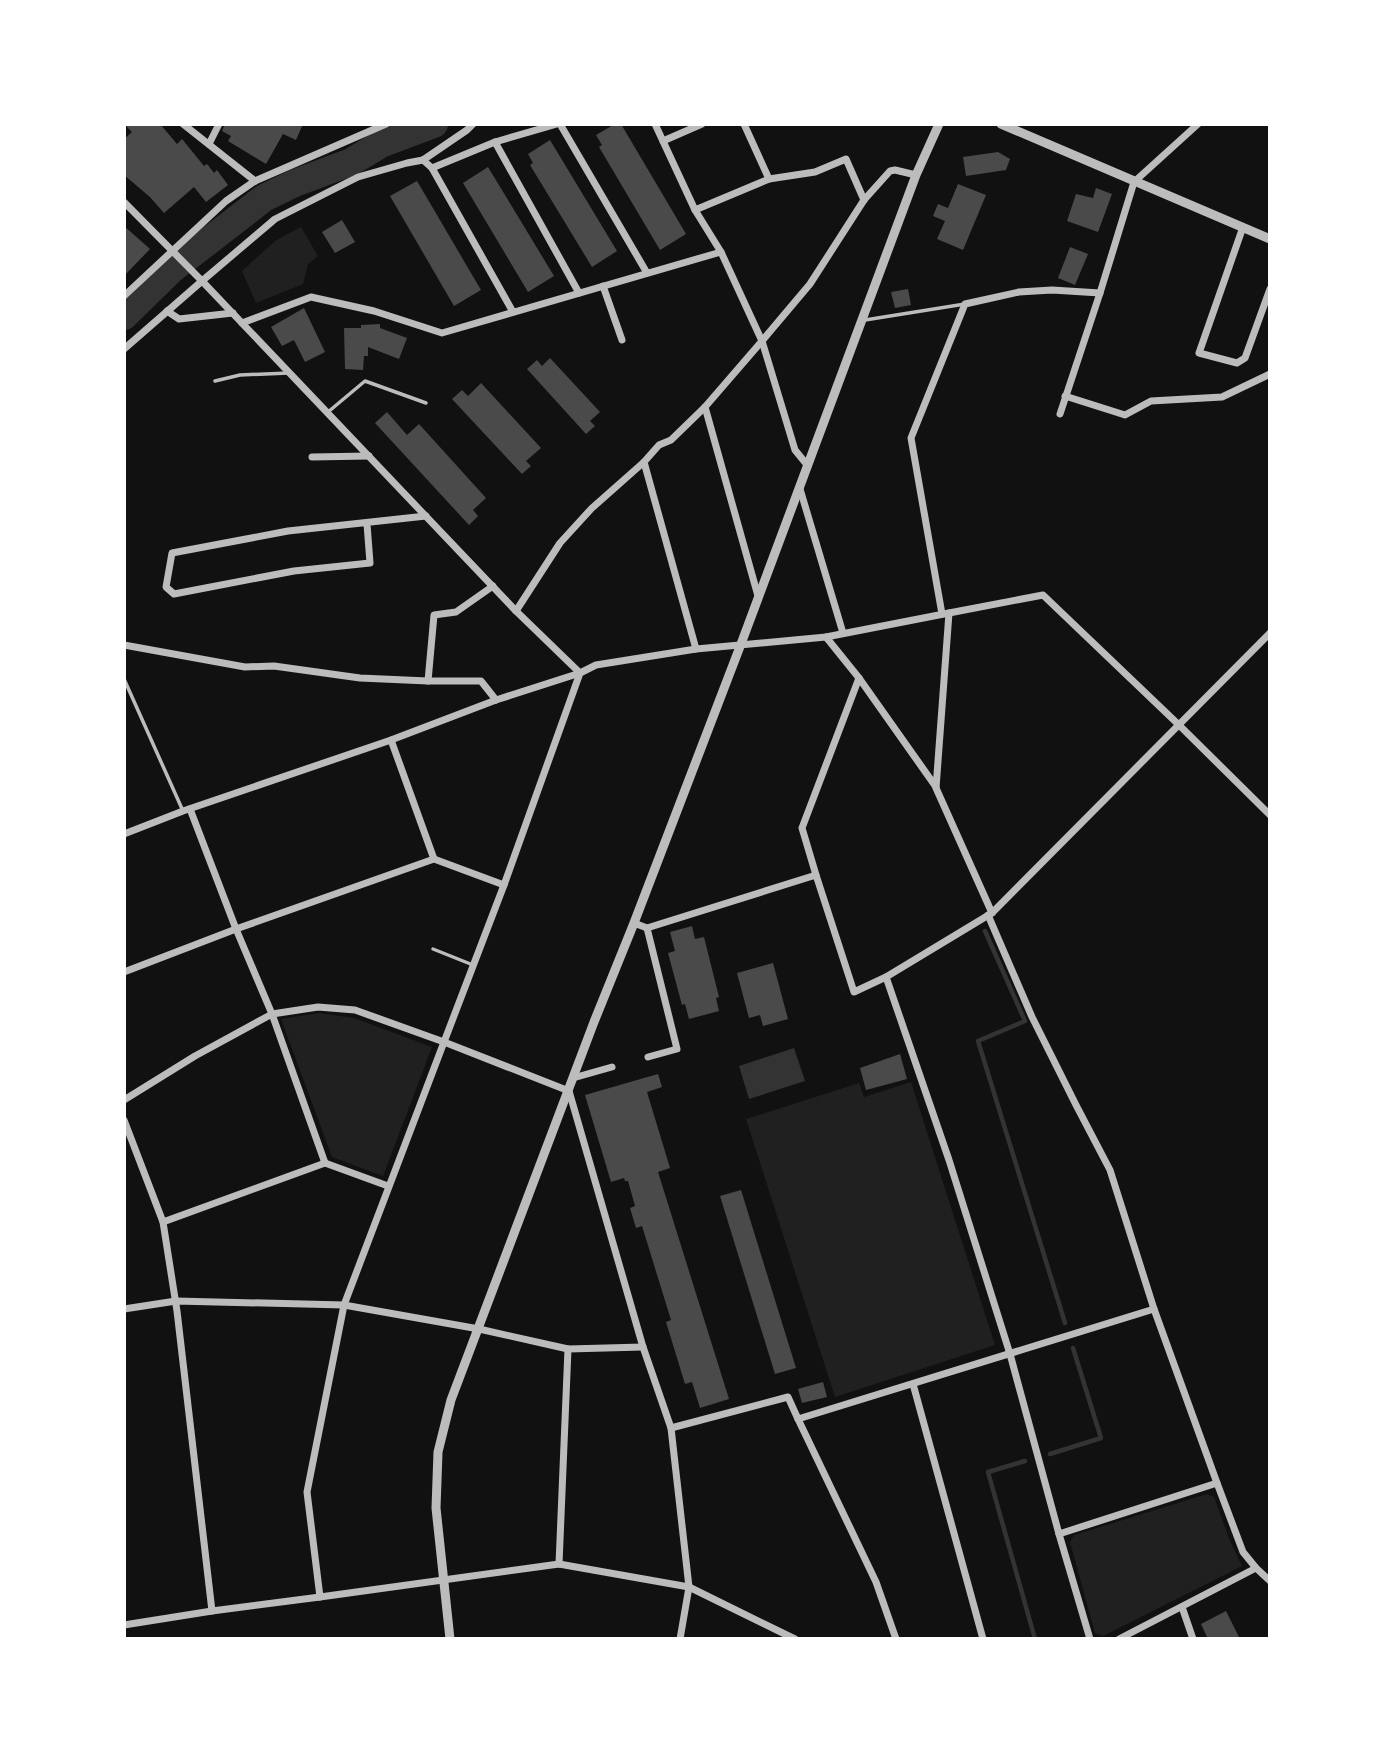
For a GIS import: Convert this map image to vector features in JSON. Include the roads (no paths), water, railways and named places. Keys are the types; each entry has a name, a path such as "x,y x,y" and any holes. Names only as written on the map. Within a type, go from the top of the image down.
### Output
{"street":[{"path":"183,124 255,181"},
{"path":"209,144 219,124"},
{"path":"124,296 226,201 255,181 386,124"},
{"path":"124,349 275,219 358,177 423,160 473,124"},
{"path":"432,168 495,142 558,124 647,273"},
{"path":"655,124 695,210 721,252 762,341 795,450 808,466"},
{"path":"663,141 702,124"},
{"path":"744,124 769,179"},
{"path":"450,1639 436,1508 438,1452 452,1399 800,489 916,175 939,124"},
{"path":"1001,124 1270,239"},
{"path":"1060,414 1135,182 1198,124"},
{"path":"495,142 579,293"},
{"path":"695,210 769,179 815,172 846,159 864,200"},
{"path":"423,160 432,168 513,312"},
{"path":"516,611 560,543 592,508 644,462 659,444 671,440 705,407 762,341 810,284 864,200 890,172 895,170 916,175"},
{"path":"124,202 516,611 580,673"},
{"path":"1243,227 1199,353 1237,363 1245,358 1270,289"},
{"path":"242,323 311,297 374,312 442,333 721,252"},
{"path":"603,286 622,340"},
{"path":"936,788 945,613 911,438 965,304 1019,292 1052,290 1100,293"},
{"path":"167,311 179,319 233,313"},
{"path":"1065,396 1125,415 1152,401 1222,397 1270,374"},
{"path":"705,407 758,596"},
{"path":"312,457 369,456"},
{"path":"644,462 696,649"},
{"path":"800,489 842,633"},
{"path":"366,524 370,563 295,571 174,594 166,587 172,553 288,531 426,516"},
{"path":"428,681 434,615 456,612 493,586"},
{"path":"124,834 496,700 580,673 596,665 696,649 826,636 1043,595 1270,815"},
{"path":"859,678 802,828 854,992 886,977 990,914 1270,633"},
{"path":"826,636 859,678 936,788 1032,1017 1110,1170 1154,1309 1243,1552 1270,1581"},
{"path":"124,645 245,667 274,666 360,678 481,681 496,700"},
{"path":"320,1597 307,1492 344,1305 504,885 580,673"},
{"path":"391,740 434,859"},
{"path":"186,810 272,1014 325,1163"},
{"path":"124,972 434,859 504,885"},
{"path":"634,923 647,928 816,875"},
{"path":"647,928 677,1049 648,1057"},
{"path":"886,977 949,1160 1010,1354 1090,1639"},
{"path":"124,1100 195,1056 272,1014 318,1007 355,1010 569,1091"},
{"path":"573,1078 612,1067"},
{"path":"569,1091 643,1347 671,1428 689,1587 680,1639"},
{"path":"124,1120 163,1222 176,1301 212,1611"},
{"path":"163,1222 325,1163 388,1186"},
{"path":"124,1309 176,1301 344,1305 478,1329 568,1349 643,1347"},
{"path":"798,1419 1154,1309"},
{"path":"559,1564 568,1349"},
{"path":"913,1384 983,1639"},
{"path":"671,1428 788,1397 876,1581 896,1639"},
{"path":"1059,1534 1217,1483"},
{"path":"124,1625 559,1564 689,1587 795,1639"},
{"path":"1119,1639 1256,1569"},
{"path":"1182,1607 1193,1639"}],"lane":[{"path":"863,320 965,304"},
{"path":"215,381 240,375 290,373"},
{"path":"327,413 365,381 426,403"},
{"path":"124,679 186,810"},
{"path":"433,950 473,965"}],"waterway":[{"path":"124,316 171,270 264,198 351,162 381,144 434,124"},
{"path":"985,931 1025,1021 978,1041 1065,1323"},
{"path":"1050,1454 1101,1438 1073,1348"},
{"path":"1025,1461 988,1472 1035,1639"}]}
